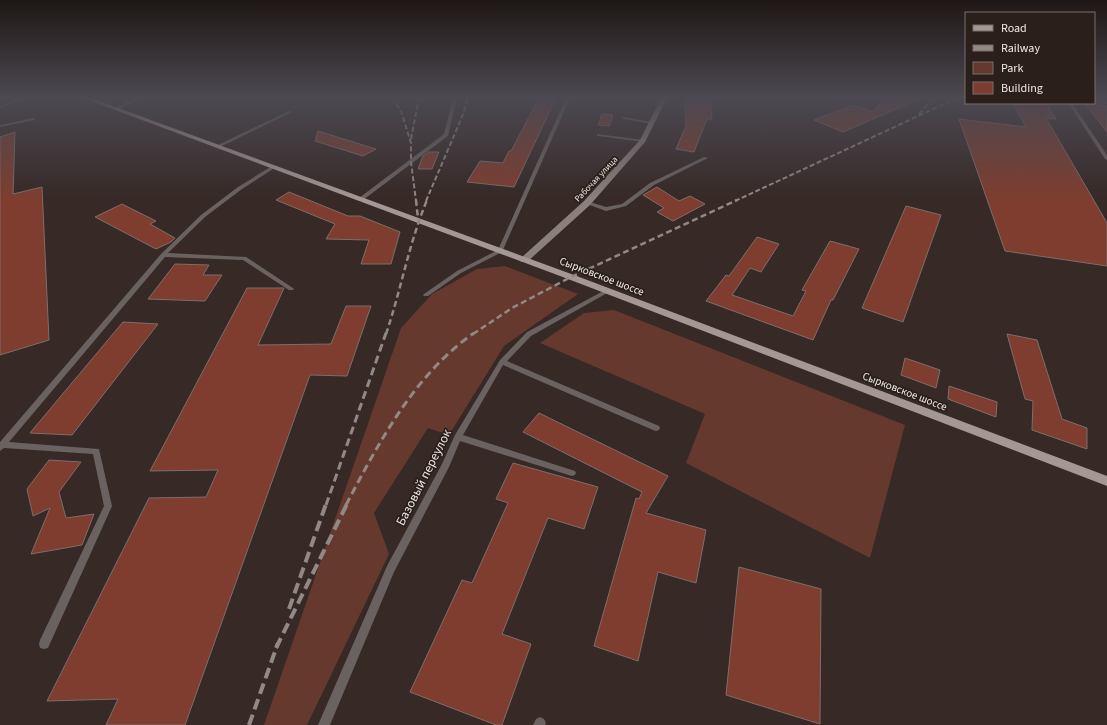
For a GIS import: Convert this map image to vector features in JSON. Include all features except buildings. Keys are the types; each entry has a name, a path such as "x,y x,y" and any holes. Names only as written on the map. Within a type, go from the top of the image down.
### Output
{"main road":[{"name":"Сырковское шоссе","path":"179,132 607,291 1107,481"},
{"name":"Рабочая улица","path":"524,260 587,203 643,141 647,132"}],"lane":[{"path":"218,146 248,132"},
{"path":"360,199 446,135 447,132"},
{"path":"426,295 459,272 500,251 553,132"},
{"path":"1089,132 1107,159"},
{"path":"599,135 643,141"},
{"path":"587,203 606,209 624,205 652,184 706,158"},
{"path":"1,447 163,255 203,216 240,188 274,167"},
{"path":"163,255 244,258 291,289"},
{"name":"Базовый переулок","path":"324,725 390,570 446,465 458,437 502,362 528,334 607,291"},
{"path":"502,362 656,428"},
{"path":"458,437 572,473"},
{"path":"1,447 96,451 108,506 44,644"}],"green space":[{"path":"505,266 578,294 504,346 449,435 428,428 374,513 389,554 307,725 264,725 401,328 432,294 477,269"},
{"path":"614,310 905,425 870,558 686,463 705,414 540,343 584,313"}],"railway":[{"path":"408,132 411,143 411,162 416,201"},
{"path":"411,139 412,132"},
{"path":"426,201 456,132"},
{"path":"735,201 884,132"},
{"path":"416,200 418,219"},
{"path":"386,334 415,233 427,200"},
{"path":"473,334 512,308 571,277 737,200"},
{"path":"326,505 386,333"},
{"path":"346,505 385,434 416,389 434,368 474,333"},
{"path":"289,609 326,504"},
{"path":"277,646 347,504"},
{"path":"249,725 277,646"}]}
